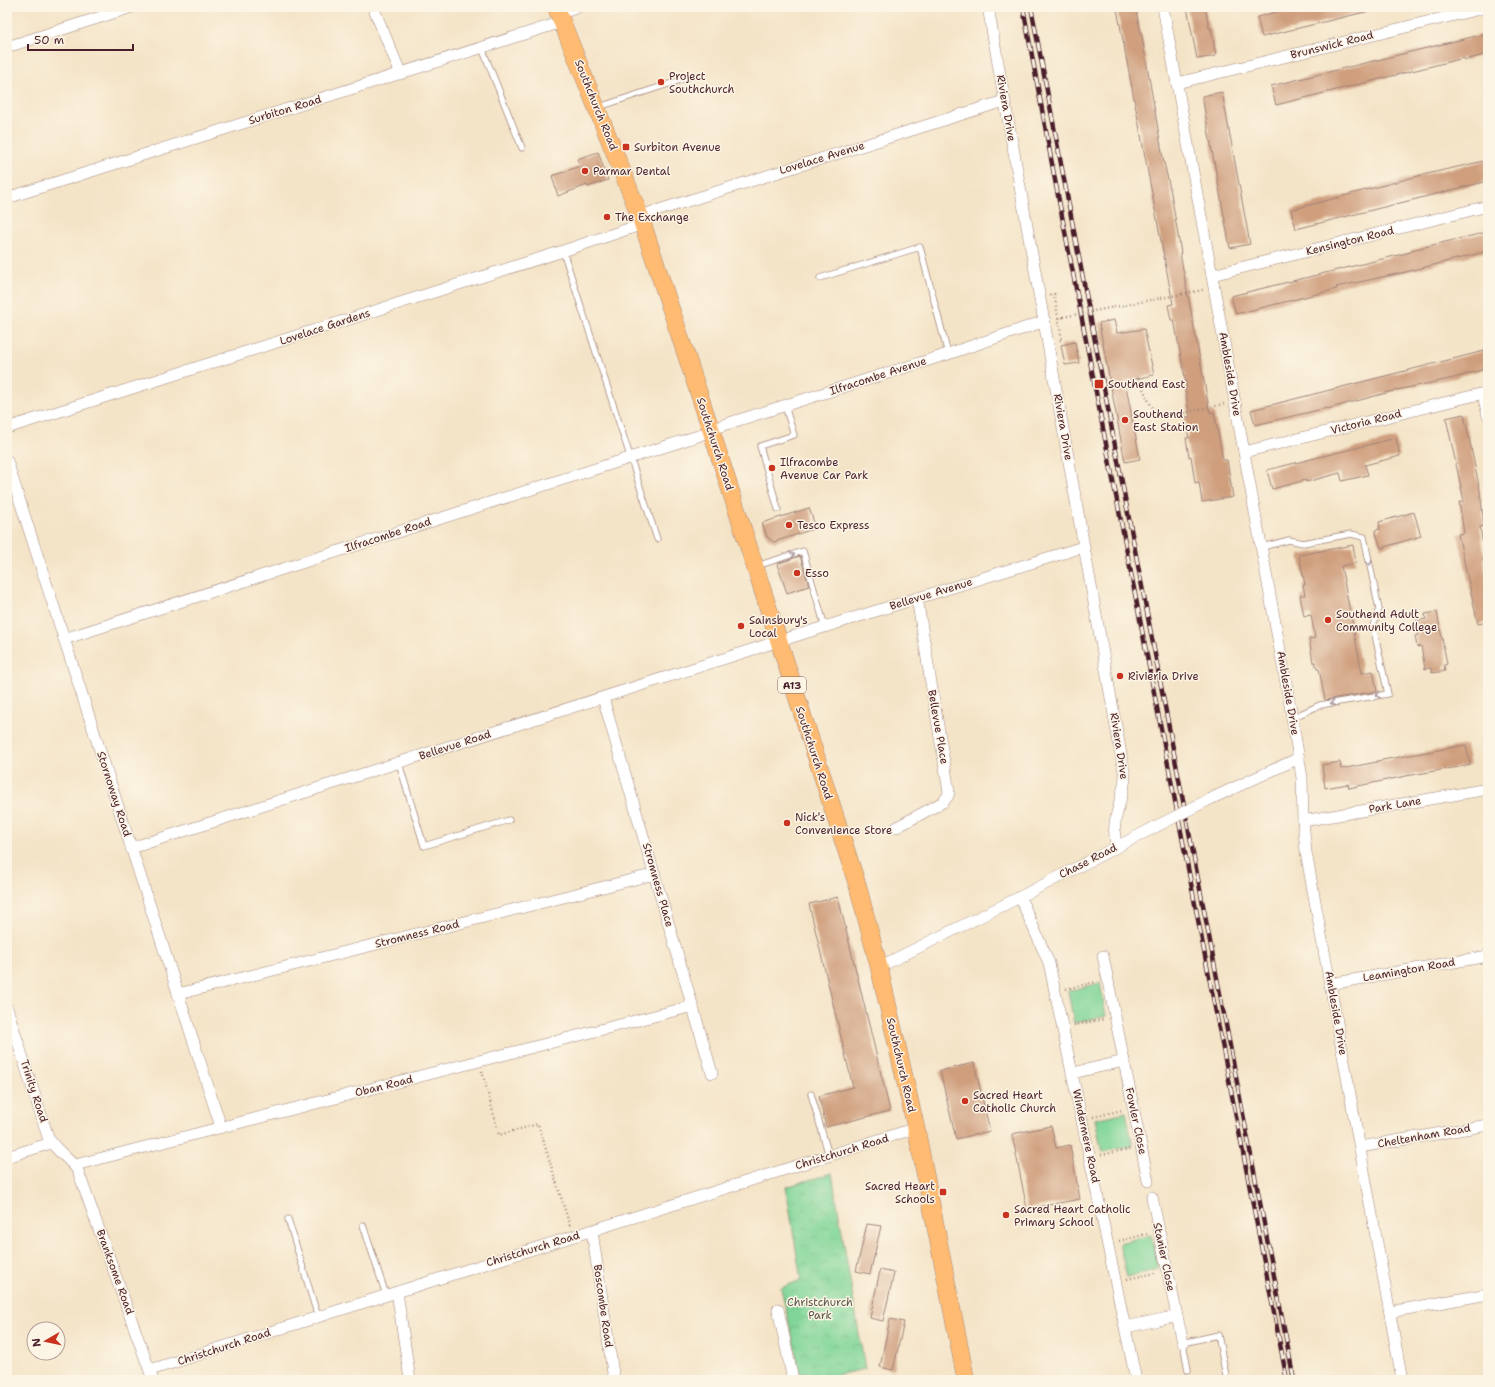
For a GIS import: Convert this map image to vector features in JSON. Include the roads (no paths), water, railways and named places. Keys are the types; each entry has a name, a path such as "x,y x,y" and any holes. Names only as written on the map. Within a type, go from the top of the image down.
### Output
{"main road":[{"name":"Southchurch Road","path":"559,14 641,220 711,430 858,887 879,967 916,1128 966,1380"}],"street":[{"path":"7,47 132,7"},
{"path":"373,7 401,74"},
{"path":"559,14 578,7"},
{"name":"Riviera Drive","path":"988,7 1045,321 1083,547 1126,777 1114,828 1114,838 1117,847"},
{"name":"Ambleside Drive","path":"1162,7 1262,547 1299,758 1302,778 1303,821 1306,852 1402,1380"},
{"name":"Brunswick Road","path":"1177,83 1488,7"},
{"name":"Surbiton Road","path":"7,198 482,48 559,14"},
{"name":"Lovelace Avenue","path":"641,220 1004,101"},
{"name":"Kensington Road","path":"1212,275 1488,206"},
{"name":"Lovelace Gardens","path":"7,428 563,251 641,220"},
{"name":"Ilfracombe Avenue","path":"711,430 948,354 1045,321"},
{"path":"1485,393 1488,416"},
{"name":"Victoria Road","path":"1244,452 1485,393"},
{"name":"Ilfracombe Road","path":"64,639 630,458 698,436 711,430"},
{"name":"Stornoway Road","path":"7,461 221,1128"},
{"name":"Bellevue Avenue","path":"779,641 1083,547"},
{"name":"Bellevue Place","path":"897,827 942,802 946,799 949,792 917,598"},
{"name":"Bellevue Road","path":"131,848 779,641"},
{"name":"Stromness Place","path":"603,698 712,1073"},
{"name":"Chase Road","path":"879,967 1020,897 1208,800 1299,758"},
{"name":"Park Lane","path":"1303,821 1488,789"},
{"name":"Stromness Road","path":"178,994 655,874"},
{"name":"Windermere Road","path":"1020,897 1050,963 1136,1380"},
{"name":"Fowler Close","path":"1103,956 1148,1181"},
{"name":"Leamington Road","path":"1330,984 1488,956"},
{"name":"Oban Road","path":"75,1165 693,1006"},
{"name":"Trinity Road","path":"7,1008 51,1143 75,1165"},
{"path":"1073,1072 1124,1061"},
{"name":"Cheltenham Road","path":"1360,1147 1488,1125"},
{"name":"Christchurch Road","path":"151,1375 386,1295 916,1128"},
{"path":"7,1157 51,1143"},
{"name":"Branksome Road","path":"75,1165 151,1375"},
{"name":"Stanier Close","path":"1152,1197 1183,1343"},
{"name":"Boscombe Road","path":"592,1231 614,1380"},
{"path":"397,1292 410,1380"},
{"path":"1390,1312 1488,1294"},
{"path":"778,1309 793,1380"},
{"path":"1126,1327 1177,1316"}],"lane":[{"path":"482,48 522,148"},
{"path":"596,108 687,78"},
{"path":"820,278 920,247 948,354"},
{"path":"563,251 657,538"},
{"path":"778,509 760,446 794,435 785,406"},
{"path":"1262,547 1289,540 1304,542 1351,534 1364,537 1379,608 1373,626 1388,694 1320,705 1292,718"},
{"path":"755,567 803,551 825,627"},
{"path":"399,763 424,846 509,820"},
{"path":"811,1094 830,1156"},
{"path":"288,1219 318,1317"},
{"path":"363,1225 386,1295"},
{"path":"1188,1370 1183,1343 1218,1335 1226,1376"}],"railway":[{"path":"1023,7 1055,180 1287,1380"},
{"path":"1031,7 1294,1380"}],"place":[{"name":"Project Southchurch","path":"661,82"},
{"name":"Surbiton Avenue","path":"626,147"},
{"name":"Parmar Dental","path":"585,171"},
{"name":"The Exchange","path":"607,217"},
{"name":"Southend East","path":"1099,384"},
{"name":"Southend East Station","path":"1125,420"},
{"name":"Ilfracombe Avenue Car Park","path":"772,468"},
{"name":"Tesco Express","path":"789,525"},
{"name":"Esso","path":"797,573"},
{"name":"Southend Adult Community College","path":"1328,620"},
{"name":"Sainsbury's Local","path":"741,626"},
{"name":"Rivieria Drive","path":"1120,676"},
{"name":"Nick's Convenience Store","path":"787,823"},
{"name":"Sacred Heart Catholic Church","path":"965,1101"},
{"name":"Sacred Heart Schools","path":"943,1192"},
{"name":"Sacred Heart Catholic Primary School","path":"1006,1215"}],"park label":[{"name":"Christchurch Park","path":"820,1308"}]}
